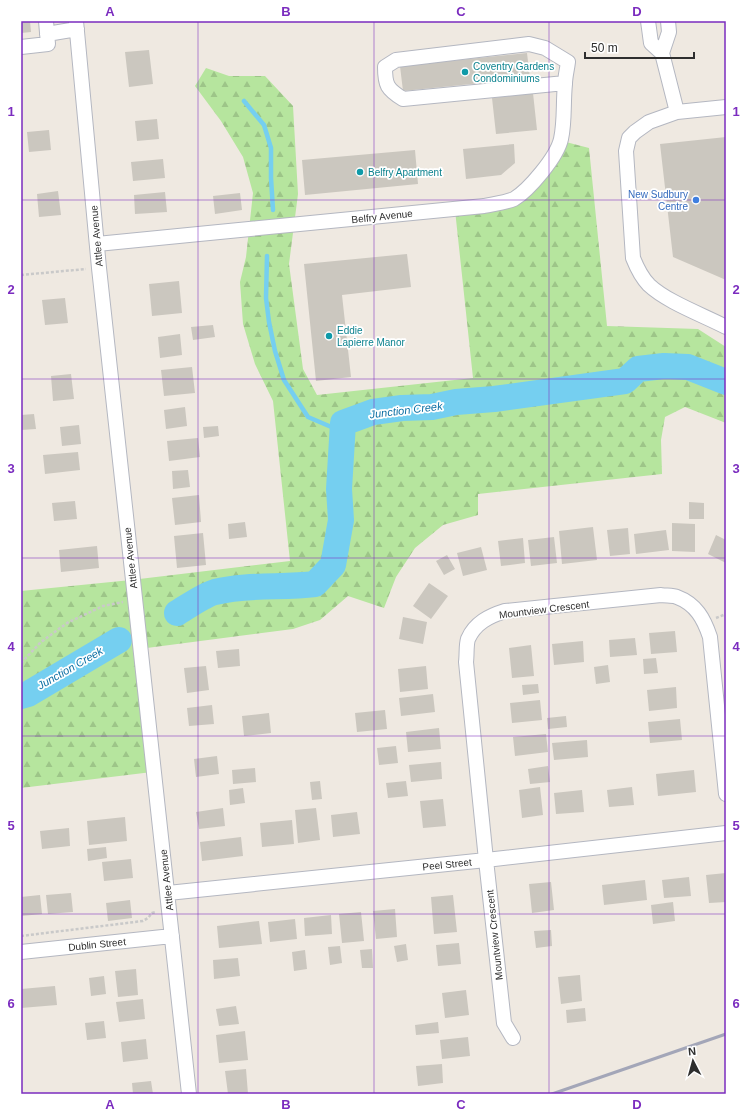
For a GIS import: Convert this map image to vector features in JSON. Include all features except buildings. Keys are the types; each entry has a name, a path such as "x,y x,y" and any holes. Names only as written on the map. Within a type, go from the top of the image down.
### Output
{"street":[{"path":"648,21 651,43 662,53"},
{"path":"668,21 669,32 662,53 677,112"},
{"path":"21,47 48,44 47,27 76,25"},
{"name":"Attlee Avenue","path":"76,25 99,268 134,600 168,893 189,1094"},
{"name":"Belfry Avenue","path":"97,244 484,206 499,204 514,199 542,173 561,140 568,62 545,48 529,44 396,60 385,67 385,82 392,92 403,99 565,83"},
{"path":"726,107 677,112 649,122 629,138 626,151 633,258 638,272 649,284 664,296 726,327"},
{"name":"Mountview Crescent","path":"513,1038 504,1023 466,662 468,640 477,626 488,617 505,611 661,595 676,596 688,604 698,612 705,622 710,637 726,794"},
{"name":"Peel Street","path":"168,893 726,833"},
{"name":"Dublin Street","path":"21,952 172,936"}],"path":[{"path":"21,275 99,268"},
{"path":"21,663 41,642 67,623 102,606 134,600"},
{"path":"21,936 143,922 152,912 169,910"}],"green space":[{"path":"206,68 229,76 265,76 293,106 298,194 289,264 303,369 317,395 473,378 455,210 514,200 562,141 589,148 607,326 698,329 726,347 726,423 685,407 665,417 661,440 662,474 478,494 478,515 443,525 415,548 396,577 384,608 348,596 320,620 293,629 139,649 152,772 21,788 21,591 131,580 290,561 273,401 255,364 243,324 240,282 246,257 253,193 243,157 221,121 195,86"}],"waterway":[{"path":"244,101 264,125 271,148 273,210"},
{"path":"267,256 266,298 269,322 275,351 284,380 308,417 343,432"},
{"name":"Junction Creek","path":"177,613 201,598 215,592 252,587 315,584 333,565 341,520 339,489 343,423 373,412 402,408 432,407 456,402 494,399 625,381 638,369 664,366 688,367 726,382"},
{"name":"Junction Creek","path":"21,696 28,694 119,640"}],"railway":[{"path":"552,1094 726,1034"}],"place":[{"name":"Coventry Gardens Condominiums","path":"465,72"},
{"name":"Belfry Apartment","path":"360,172"},
{"name":"New Sudbury Centre","path":"696,200"},
{"name":"Eddie Lapierre Manor","path":"329,336"}]}
